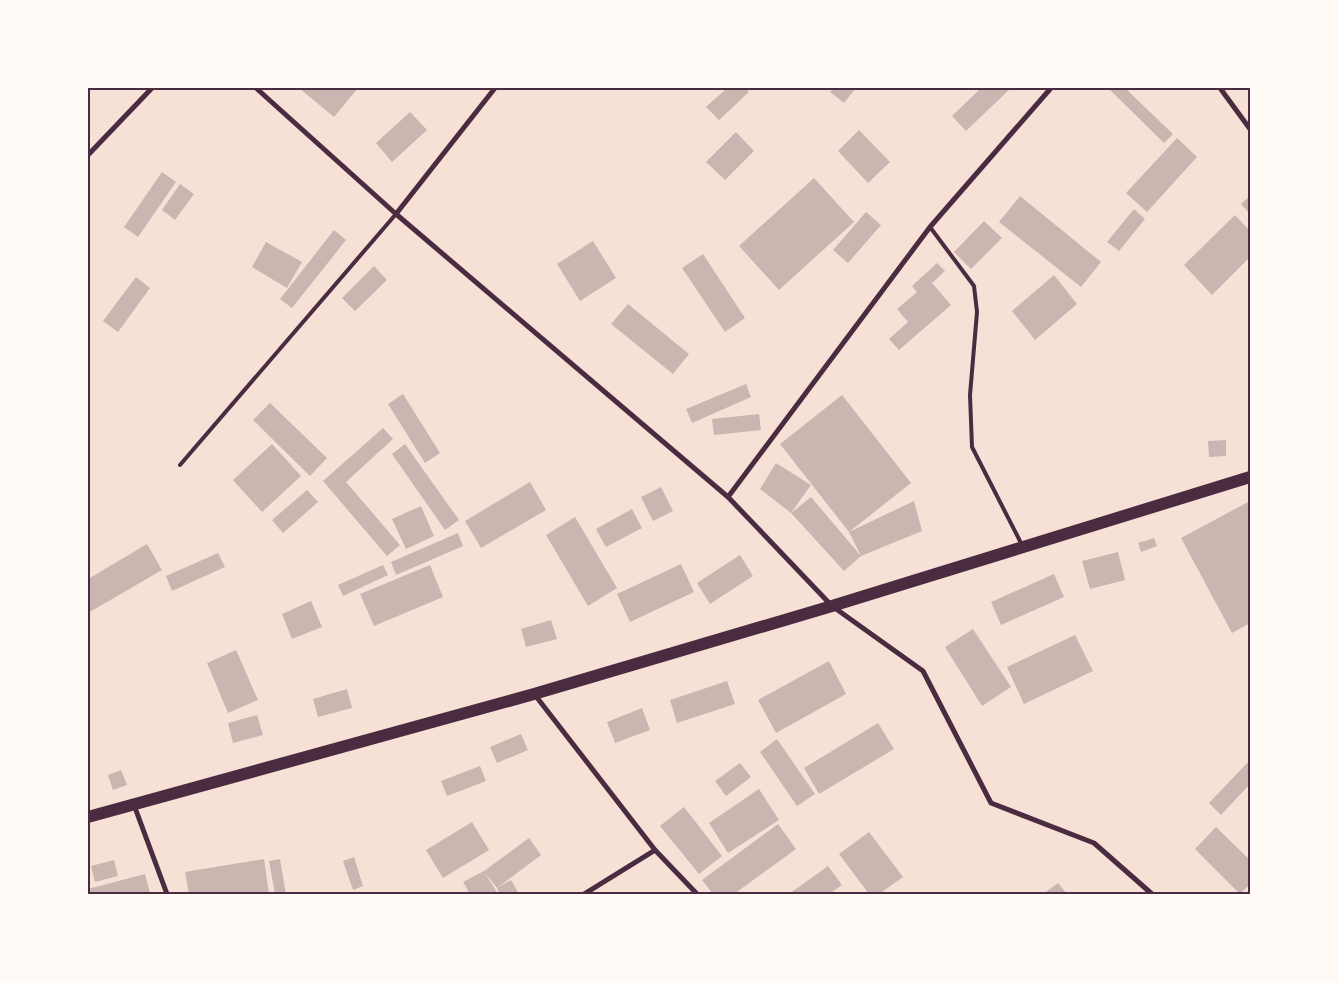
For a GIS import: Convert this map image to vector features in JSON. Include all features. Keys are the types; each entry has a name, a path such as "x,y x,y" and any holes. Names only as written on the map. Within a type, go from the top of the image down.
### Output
{"main road":[{"path":"88,817 534,694 832,606 1250,477"}],"street":[{"path":"88,155 152,88"},
{"path":"256,88 396,214 728,497 832,606 923,671 991,803 1094,844 1152,894"},
{"path":"396,214 495,88"},
{"path":"728,497 930,227 1051,88"},
{"path":"1220,88 1250,129"},
{"path":"534,694 655,850 697,894"},
{"path":"134,804 166,894"},
{"path":"584,894 655,850"}],"lane":[{"path":"180,465 396,214"},
{"path":"930,227 974,286 977,312 970,395 972,447 1023,547"}],"building":[{"path":"299,88 358,88 334,117"},
{"path":"727,88 745,88 749,92 719,120 706,107"},
{"path":"834,88 856,88 844,103 830,92"},
{"path":"981,88 1011,88 966,131 952,116"},
{"path":"1108,88 1125,88 1173,134 1164,143"},
{"path":"410,112 427,130 392,162 376,143"},
{"path":"859,130 890,162 868,183 838,151"},
{"path":"736,132 754,151 725,180 706,162"},
{"path":"1177,138 1197,157 1147,212 1126,193"},
{"path":"162,172 176,182 138,237 124,227"},
{"path":"814,178 854,222 779,290 739,246"},
{"path":"180,184 194,194 175,220 162,210"},
{"path":"1020,196 1101,262 1081,287 999,222"},
{"path":"1250,196 1250,214 1241,204"},
{"path":"1134,209 1145,219 1119,251 1107,242"},
{"path":"866,212 881,225 848,263 833,250"},
{"path":"1235,215 1250,231 1250,257 1212,295 1184,265"},
{"path":"984,221 1002,238 971,269 954,252"},
{"path":"334,230 346,240 292,308 280,299"},
{"path":"593,241 616,278 580,301 557,264"},
{"path":"266,242 302,262 287,288 252,267"},
{"path":"703,254 745,318 725,332 682,268"},
{"path":"937,263 945,271 932,283 951,305 899,350 889,339 908,322 897,309 917,292 912,286"},
{"path":"374,266 387,280 355,311 342,298"},
{"path":"1054,275 1077,304 1035,340 1012,311"},
{"path":"136,277 150,288 118,332 103,321"},
{"path":"628,304 689,354 673,374 611,324"},
{"path":"746,384 751,397 692,423 686,409"},
{"path":"403,394 440,453 425,463 388,404"},
{"path":"842,395 911,483 849,532 780,444"},
{"path":"270,403 327,458 310,476 253,420"},
{"path":"759,414 761,430 714,435 712,419"},
{"path":"383,428 393,439 346,482 400,545 387,556 323,481"},
{"path":"1226,440 1226,456 1209,457 1208,441"},
{"path":"272,444 301,476 262,512 233,480"},
{"path":"405,444 459,520 445,530 392,454"},
{"path":"776,463 811,485 791,513 760,489"},
{"path":"530,482 546,510 481,548 465,521"},
{"path":"661,487 673,511 653,521 641,497"},
{"path":"307,490 318,502 283,533 272,520"},
{"path":"811,497 861,556 844,571 791,513"},
{"path":"914,501 922,531 861,556 849,532"},
{"path":"1250,501 1250,623 1232,633 1181,538"},
{"path":"421,506 434,536 406,549 392,519"},
{"path":"632,509 642,528 606,547 596,529"},
{"path":"575,517 617,588 588,606 546,535"},
{"path":"458,533 463,546 396,575 391,562"},
{"path":"1154,538 1157,546 1141,552 1138,543"},
{"path":"147,544 162,570 88,613 88,579"},
{"path":"1118,552 1125,580 1090,589 1082,561"},
{"path":"218,553 225,567 172,591 166,576"},
{"path":"740,555 753,576 710,604 697,583"},
{"path":"681,564 694,592 630,622 617,594"},
{"path":"383,565 388,575 343,596 338,585"},
{"path":"430,565 443,597 374,626 360,594"},
{"path":"1054,574 1064,597 1001,625 991,602"},
{"path":"311,601 322,627 292,639 282,614"},
{"path":"551,620 557,639 526,647 521,629"},
{"path":"973,629 1011,687 982,706 945,647"},
{"path":"1075,635 1093,671 1024,704 1007,667"},
{"path":"236,650 258,700 228,713 207,663"},
{"path":"829,661 846,694 776,733 758,700"},
{"path":"727,681 735,704 677,723 670,700"},
{"path":"347,689 352,708 318,717 313,699"},
{"path":"642,708 650,730 615,743 607,722"},
{"path":"257,715 263,735 233,743 228,723"},
{"path":"878,723 894,749 819,794 804,768"},
{"path":"521,734 528,750 497,763 490,747"},
{"path":"777,739 815,794 797,806 760,752"},
{"path":"1250,760 1250,784 1221,815 1209,803"},
{"path":"740,763 751,777 726,796 715,781"},
{"path":"480,766 486,781 447,796 441,781"},
{"path":"121,770 127,785 113,790 108,775"},
{"path":"759,789 779,820 728,853 709,823"},
{"path":"684,807 722,856 699,874 660,826"},
{"path":"472,822 489,850 443,878 426,850"},
{"path":"778,824 796,849 734,894 713,894 702,880"},
{"path":"1216,827 1250,860 1250,884 1240,894 1195,849"},
{"path":"869,832 903,877 879,894 869,894 839,854"},
{"path":"529,838 541,855 497,888 485,873 498,894 470,894 463,882 484,871"},
{"path":"354,857 363,886 353,890 343,861"},
{"path":"264,859 269,894 189,894 185,872"},
{"path":"280,859 286,894 275,894 269,861"},
{"path":"114,860 118,876 95,882 91,866"},
{"path":"828,866 842,885 829,894 789,894"},
{"path":"145,874 150,893 88,894 88,889"},
{"path":"511,880 519,894 500,894 497,888"},
{"path":"1058,883 1067,894 1043,894"}]}
